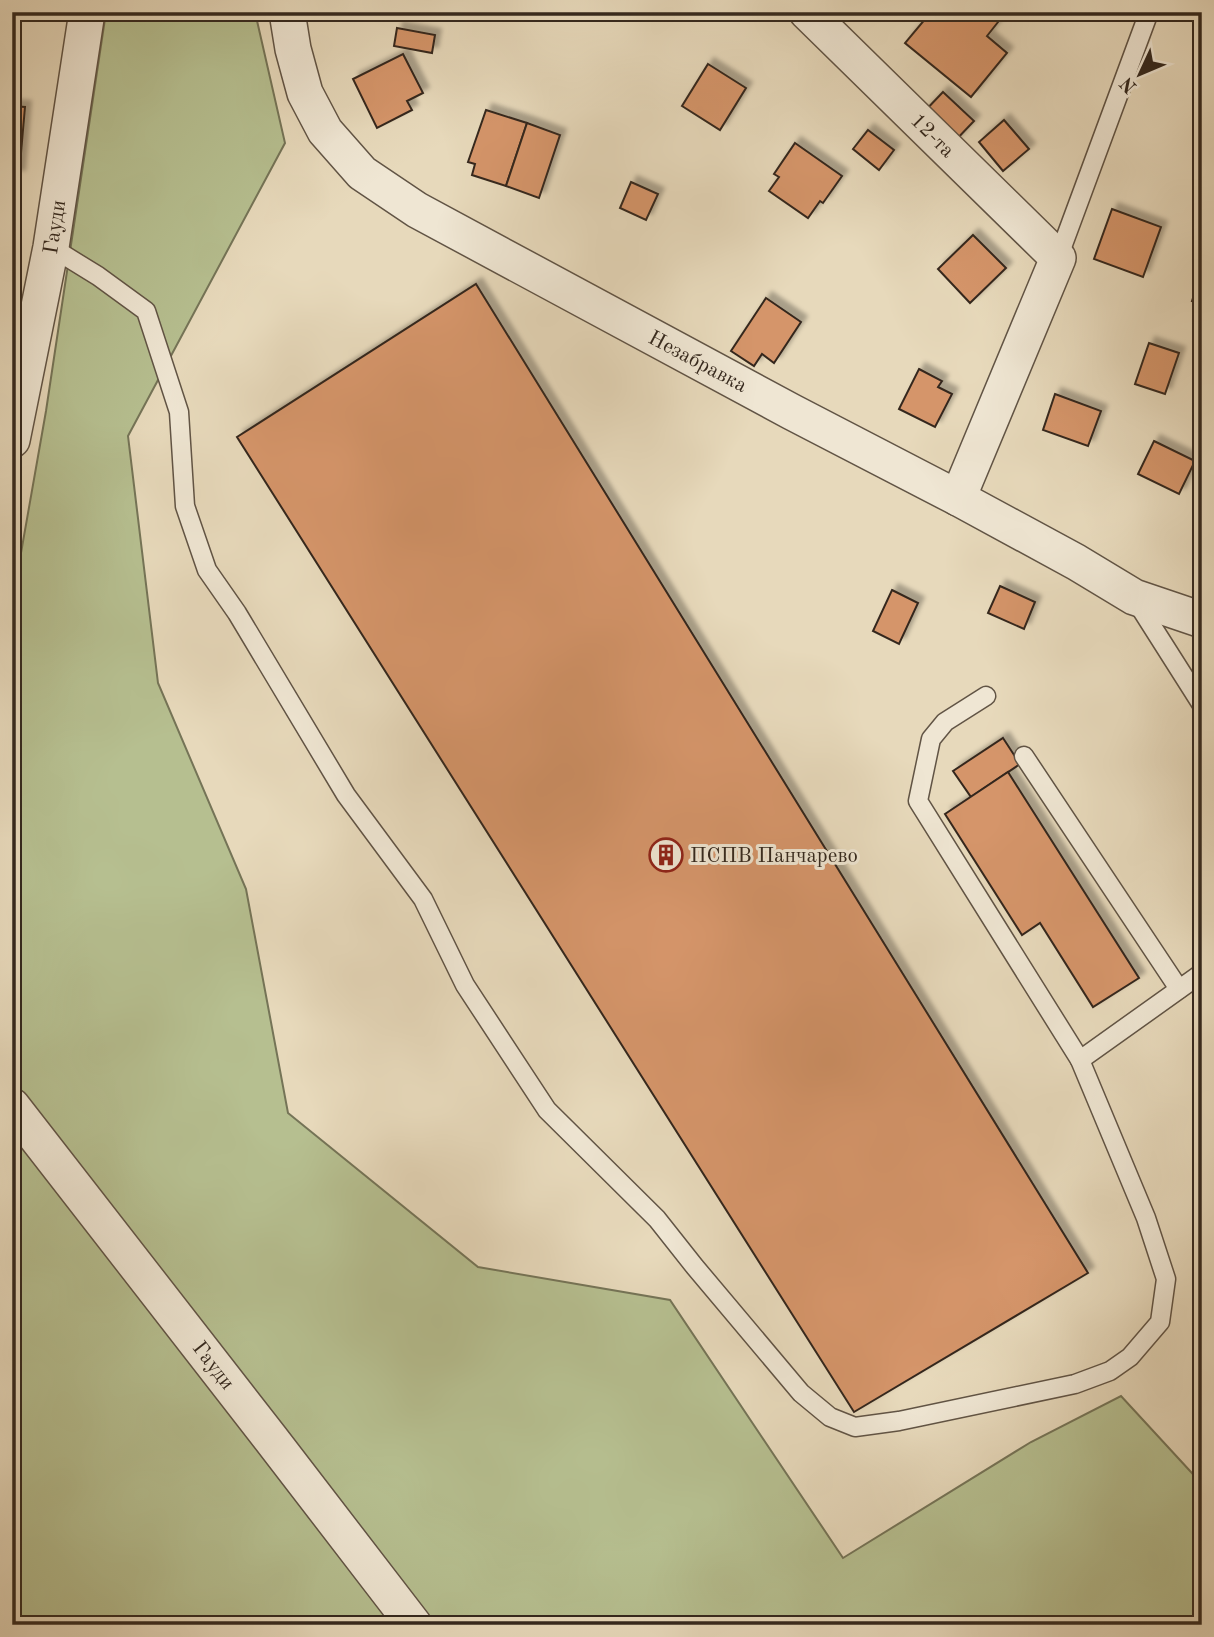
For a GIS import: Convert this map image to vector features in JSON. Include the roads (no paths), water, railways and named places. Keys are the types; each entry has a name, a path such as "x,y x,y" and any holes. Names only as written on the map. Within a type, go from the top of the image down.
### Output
{"street":[{"name":"Гауди","path":"12,440 51,247 87,12"},
{"name":"Незабравка","path":"287,12 293,49 305,93 325,131 362,173 416,210 958,498 1134,597 1202,620"},
{"name":"12-та","path":"807,12 1058,258"},
{"path":"958,498 1058,258"},
{"name":"Гауди","path":"12,1105 414,1625"}],"lane":[{"path":"1058,258 1149,12"},
{"path":"51,247 98,276 146,311 179,412 186,506 207,570 237,613 346,794 423,899 465,985 547,1110 657,1219 801,1393 830,1417 855,1427 899,1421 1075,1384 1110,1371 1130,1357 1160,1322 1166,1279 1146,1218 1080,1060 918,801 931,739 945,722 986,696"},
{"path":"1134,597 1202,705"},
{"path":"1024,756 1179,989"},
{"path":"1080,1060 1202,973"}],"place":[{"name":"ПСПВ Панчарево","path":"666,855"}]}
